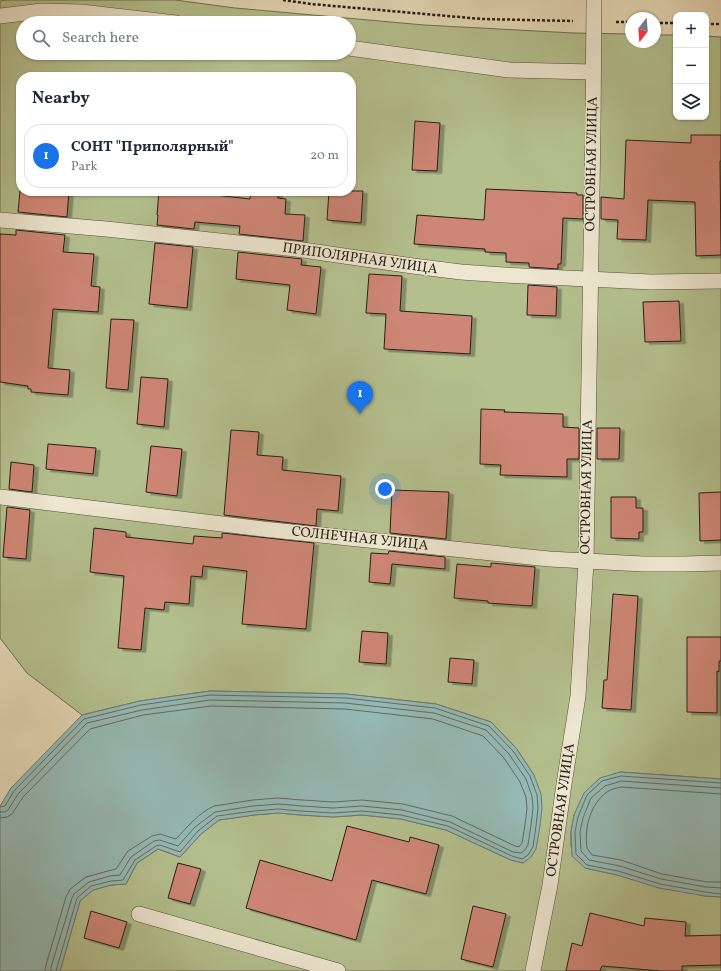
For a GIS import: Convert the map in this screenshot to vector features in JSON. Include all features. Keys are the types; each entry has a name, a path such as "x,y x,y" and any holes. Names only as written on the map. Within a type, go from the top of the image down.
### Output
{"lane":[{"name":"ОСТРОВНАЯ УЛИЦА","path":"533,971 550,885 576,710 586,562 594,0"},
{"path":"0,16 42,10 116,16"},
{"path":"356,49 509,70 593,72"},
{"name":"ПРИПОЛЯРНАЯ УЛИЦА","path":"0,220 106,229 288,249 461,272 591,280 721,282"},
{"name":"СОЛНЕЧНАЯ УЛИЦА","path":"0,498 549,559 643,564 721,563"},
{"path":"139,914 338,971"}],"path":[{"path":"283,0 311,4 482,19 625,22"},
{"path":"661,23 673,23"},
{"path":"709,24 721,24"}],"green space":[{"path":"175,0 235,8 324,16 16,16 16,60 356,60 356,19 424,25 573,33 625,34 625,48 661,48 661,35 673,35 673,120 709,120 709,36 721,37 721,779 620,772 574,815 571,832 571,846 585,868 705,896 721,897 721,971 60,971 80,901 93,890 111,885 126,884 137,863 158,849 180,857 201,834 219,820 278,813 333,817 362,815 401,819 446,830 511,860 523,863 534,775 516,748 491,722 436,704 346,694 210,691 140,701 82,715 27,673 0,638 0,1"}],"water":[{"path":"210,691 346,694 436,704 491,722 516,748 534,775 541,794 542,808 536,849 531,857 523,863 511,860 446,830 401,819 362,815 333,817 278,813 219,820 201,834 180,857 158,849 137,863 126,884 111,885 93,890 80,901 60,971 0,971 0,806 11,788 82,715 140,701"},
{"path":"620,772 721,779 721,897 705,896 659,888 617,875 585,868 572,856 571,832 574,815 584,793 600,778"}],"building":[{"path":"415,121 440,123 437,171 412,170"},
{"path":"691,135 721,135 721,255 696,256 695,202 648,200 646,240 617,239 618,220 601,219 601,197 624,199 626,140 691,143"},
{"path":"486,189 577,193 577,195 583,195 583,219 563,218 561,264 558,264 558,269 529,267 529,263 506,262 506,253 485,252 485,249 414,244 417,215 484,220"},
{"path":"356,191 363,191 361,223 327,220 329,196 356,196"},
{"path":"20,196 69,196 67,217 18,212"},
{"path":"159,196 224,196 250,199 250,196 278,196 278,198 286,199 285,214 305,215 303,241 239,234 240,226 195,222 194,229 157,225"},
{"path":"16,230 65,235 63,252 94,254 91,286 100,287 98,312 53,309 48,368 70,370 68,395 31,392 31,389 28,389 28,386 0,382 0,234 16,235"},
{"path":"155,243 193,247 187,308 149,304"},
{"path":"238,252 302,259 301,265 321,267 316,314 287,310 290,285 236,279"},
{"path":"369,274 402,276 400,311 472,316 470,354 384,349 386,314 366,313"},
{"path":"528,285 557,287 556,316 527,315"},
{"path":"679,301 681,341 645,342 643,302"},
{"path":"111,319 134,320 128,390 106,388"},
{"path":"141,377 168,379 164,427 137,424"},
{"path":"481,409 505,410 504,412 563,414 563,427 579,428 579,459 567,459 567,477 500,475 501,465 480,464"},
{"path":"597,428 620,428 619,459 597,459"},
{"path":"231,430 259,432 257,455 283,457 282,470 341,476 338,511 317,509 316,526 224,515"},
{"path":"48,444 96,448 93,474 46,469"},
{"path":"151,446 182,449 177,496 146,492"},
{"path":"11,462 34,465 32,492 9,489"},
{"path":"392,490 449,492 446,539 390,533"},
{"path":"721,492 721,540 700,541 699,493"},
{"path":"611,497 636,497 636,508 643,508 643,532 639,532 639,539 611,538"},
{"path":"7,507 30,510 26,559 3,557"},
{"path":"94,528 126,532 126,537 193,544 194,536 222,538 222,533 314,543 306,629 242,624 247,571 203,566 202,577 191,576 189,604 165,602 164,610 145,608 141,650 118,648 124,576 90,572"},
{"path":"389,551 445,557 445,569 392,564 390,584 369,582 371,553 388,554"},
{"path":"491,563 535,567 532,606 488,603 488,601 454,598 457,564 491,567"},
{"path":"613,594 638,596 631,710 602,708 604,680 607,680"},
{"path":"362,631 388,633 386,664 359,662"},
{"path":"687,637 721,637 721,661 719,661 719,672 717,671 717,713 687,712"},
{"path":"450,658 474,660 472,684 448,682"},
{"path":"347,826 409,842 410,837 439,845 426,894 372,880 356,940 246,908 260,860 332,881"},
{"path":"178,863 201,869 190,904 168,898"},
{"path":"473,906 506,914 493,967 461,959"},
{"path":"91,911 127,922 119,948 84,938"},
{"path":"590,913 644,926 645,918 686,922 685,936 721,935 721,965 682,966 682,971 661,971 602,966 600,971 566,971 572,943 582,946"}],"place":[{"name":"СОНТ \"Приполярный\"","path":"360,414"}]}
